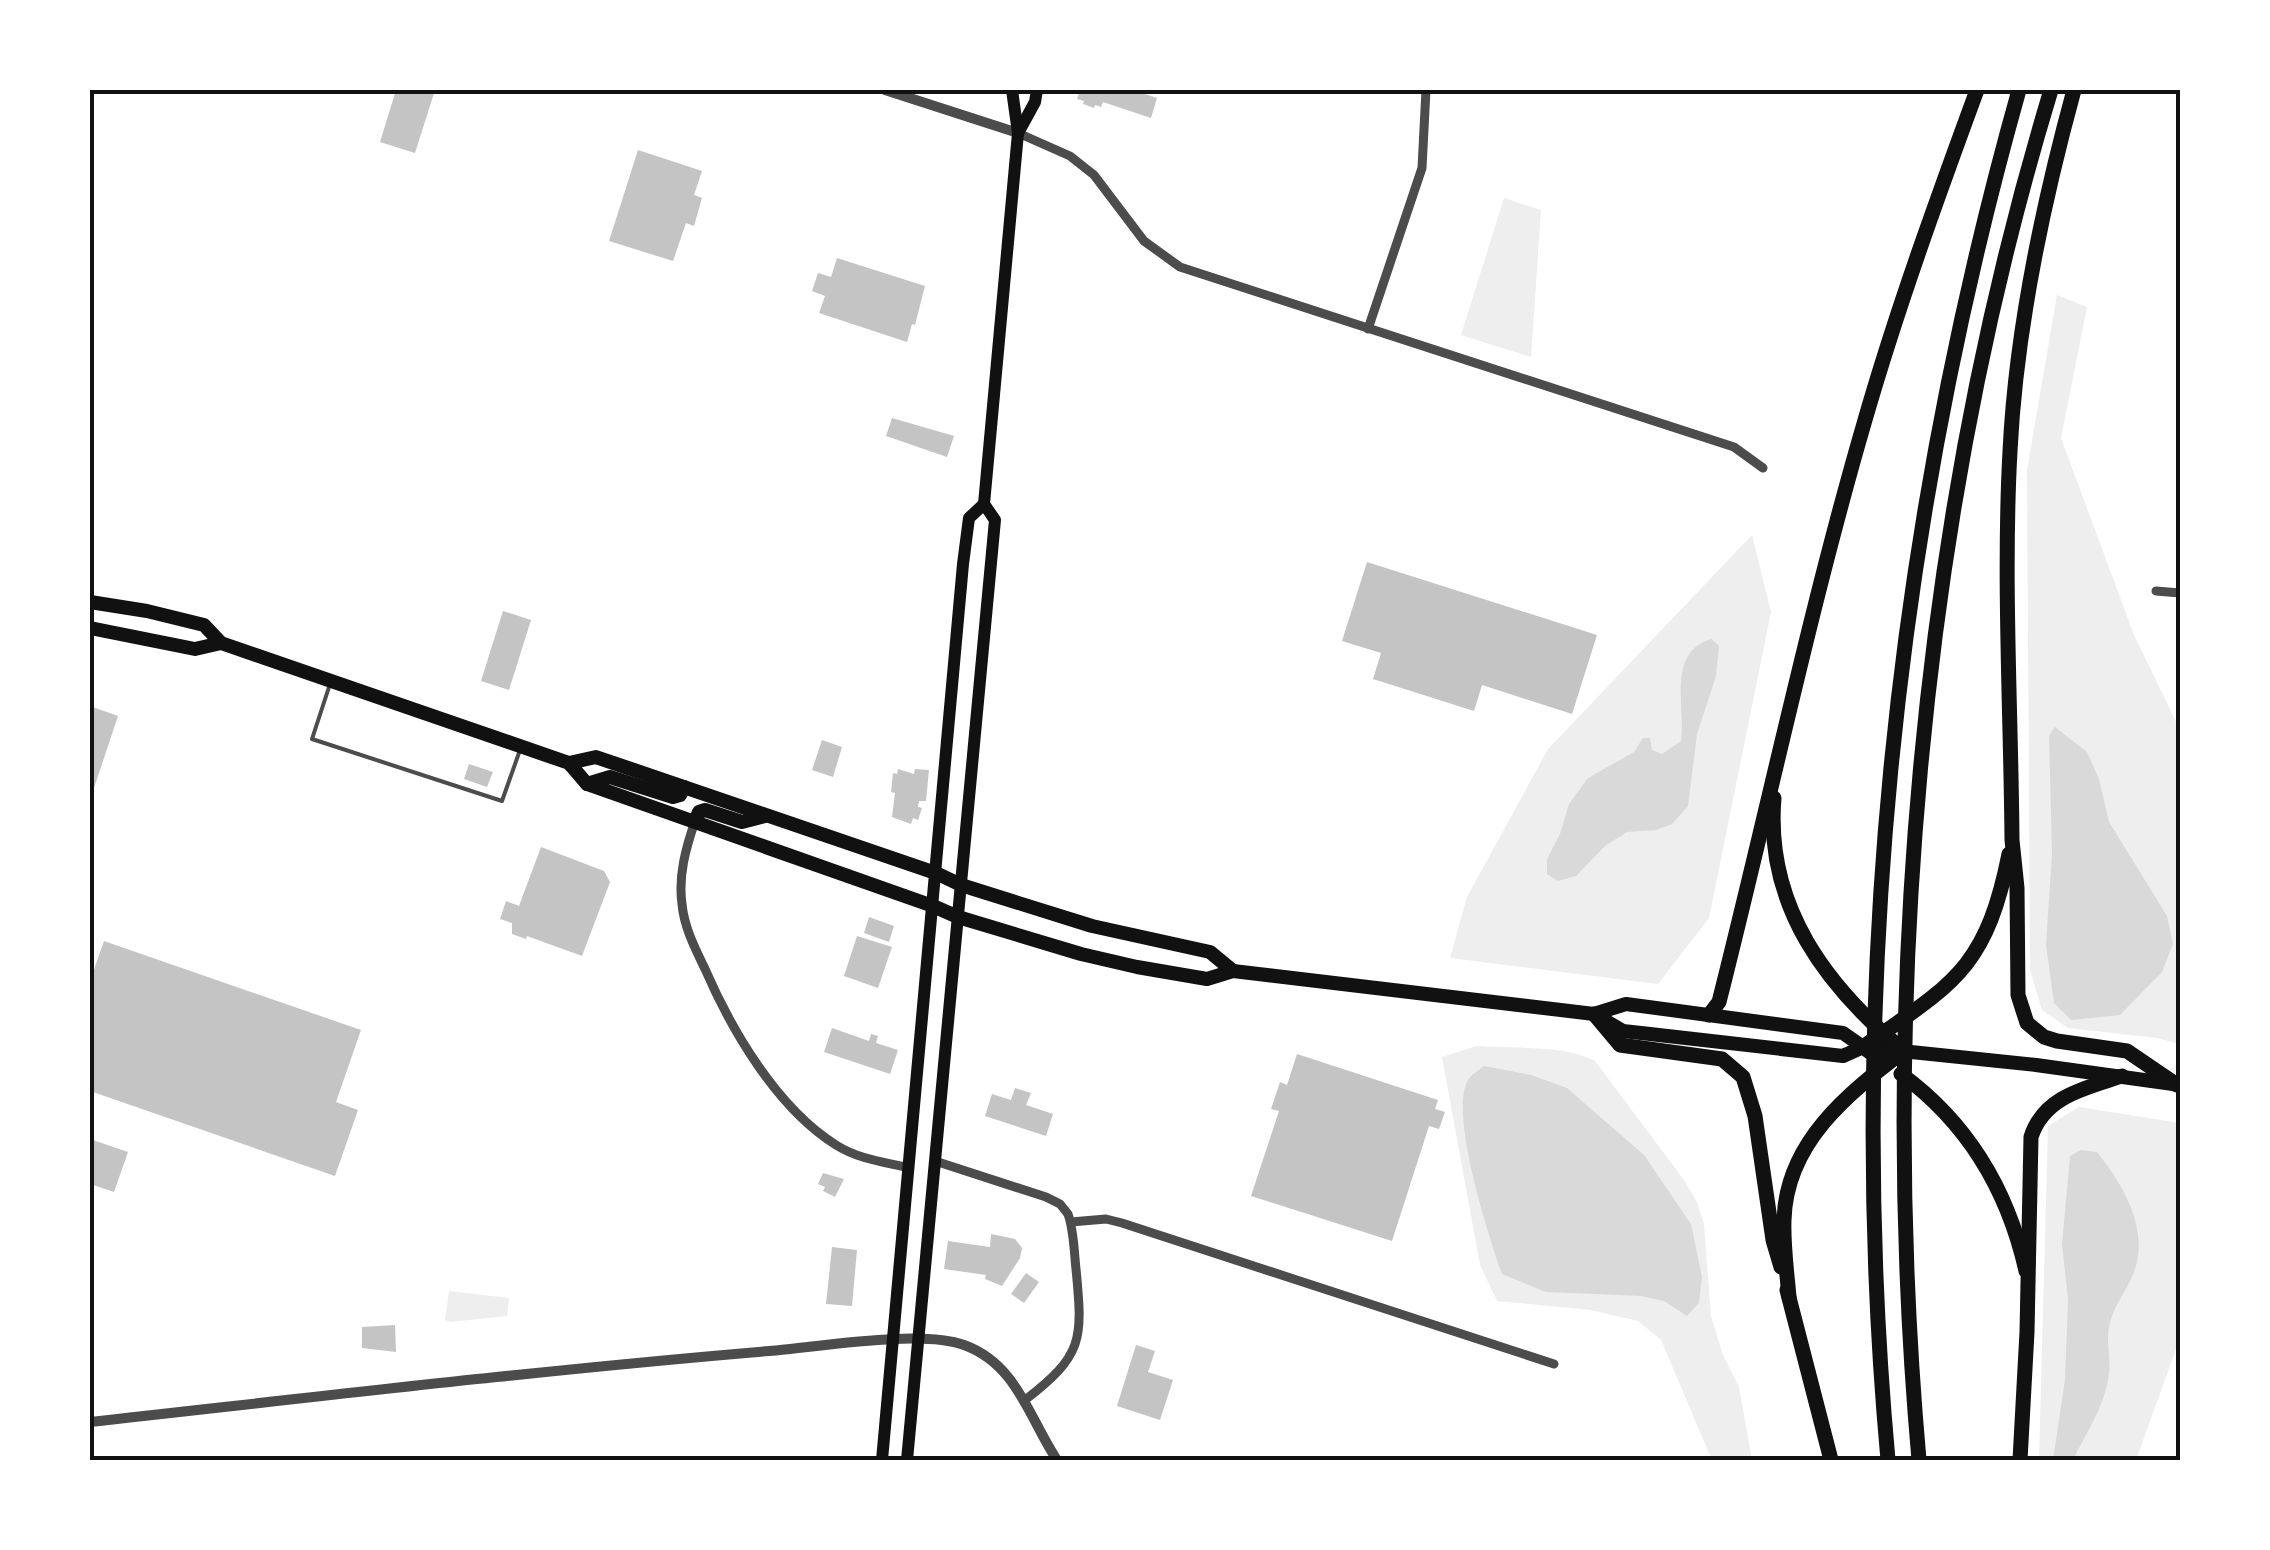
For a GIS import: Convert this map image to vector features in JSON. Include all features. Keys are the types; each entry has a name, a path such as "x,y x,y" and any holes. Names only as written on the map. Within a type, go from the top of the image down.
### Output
{"highway":[{"path":"1708,1015 1719,1002 1758,834 1865,420 1924,235 1977,90"},
{"path":"1888,1460 1876,1282 1874,1111 1886,809 1922,525 1956,342 2019,90"},
{"path":"1919,1460 1908,1304 1905,1112 1906,986 1922,762 1950,547 1988,340 2051,90"},
{"path":"2074,90 2045,206 2013,411 2008,537 2018,994 2027,1023 2044,1037 2127,1051 2178,1085"},
{"path":"1777,770 1775,846 1787,902 1798,929 1824,971 1904,1051 1821,1124 1796,1164 1784,1222 1790,1297"},
{"path":"2012,840 1992,923 1969,962 1937,996 1863,1047 1931,1098 1976,1150 2012,1218 2026,1271"},
{"path":"1594,1014 1620,1045 1722,1059 1742,1077 1754,1116 1772,1240 1831,1460"},
{"path":"2020,1460 2030,1150 2035,1126 2056,1102 2122,1076"}],"main road":[{"path":"907,1460 995,520 984,504 1018,133 1012,90"},
{"path":"1018,133 1035,102 1036,90"},
{"path":"882,1460 968,518 984,504"},
{"path":"90,602 204,625 220,643 569,763 587,784 958,918 1081,954 1208,980 1233,971 1594,1014 1624,1031 1842,1056 1863,1047 2178,1085"},
{"path":"90,628 196,649 220,643"},
{"path":"569,763 596,757 962,885 1092,926 1210,952 1233,971"},
{"path":"587,784 610,778 673,798 684,787"},
{"path":"695,822 702,810 742,822 766,815"},
{"path":"1594,1014 1626,1004 1843,1033 1863,1047"}],"street":[{"path":"885,90 1018,133 1070,156 1094,174 1144,241 1180,268 1734,448 1763,468"},
{"path":"1368,329 1422,168 1426,90"},
{"path":"2156,592 2180,593"},
{"path":"695,822 682,873 682,906 690,937 738,1038 772,1083 828,1140 857,1155 909,1168"},
{"path":"935,1162 1056,1202 1064,1207 1070,1222 1080,1314 1078,1338 1058,1374 1025,1400"},
{"path":"1070,1222 1122,1223 1554,1364"},
{"path":"90,1422 647,1362 917,1338 942,1340 984,1354 1010,1377 1057,1460"}],"lane":[{"path":"331,681 312,739 502,801 521,746"}],"shaded area":[{"path":"1504,198 1541,210 1531,357 1461,335"},
{"path":"2057,295 2087,307 2061,438 2134,635 2180,730 2180,1044 2068,1028 2042,1010 2030,970 2027,470"},
{"path":"1752,535 1771,612 1709,918 1658,984 1450,958 1467,897 1548,749"},
{"path":"1711,639 1719,646 1716,676 1697,734 1688,806 1672,824 1656,830 1627,832 1605,846 1576,876 1558,881 1547,874 1547,859 1569,804 1588,778 1634,752 1643,738 1650,738 1652,750 1662,754 1681,741 1683,668 1697,646"},
{"path":"2055,727 2087,752 2099,779 2109,822 2167,916 2173,944 2162,972 2120,1015 2071,1020 2054,1003 2046,945 2052,854 2049,736"},
{"path":"1477,1046 1553,1050 1595,1061 1684,1180 1704,1224 1711,1316 1723,1355 1739,1387 1752,1460 1712,1460 1661,1340 1638,1321 1591,1310 1497,1301 1480,1265 1442,1057"},
{"path":"1484,1066 1531,1075 1567,1088 1644,1155 1691,1224 1702,1277 1699,1303 1687,1316 1664,1301 1641,1296 1546,1292 1502,1274 1473,1177 1463,1122 1467,1082"},
{"path":"2079,1107 2180,1123 2180,1338 2136,1460 2039,1460 2048,1126"},
{"path":"2081,1150 2097,1152 2117,1180 2132,1211 2139,1245 2131,1279 2109,1327 2109,1373 2100,1406 2074,1458 2053,1460 2065,1380 2068,1300 2062,1244 2070,1156"},
{"path":"449,1291 509,1298 507,1316 445,1320"}],"building":[{"path":"396,90 435,90 415,153 380,142"},
{"path":"1080,90 1132,90 1157,98 1151,118 1103,102 1101,107 1094,108 1083,104 1077,99"},
{"path":"638,150 702,171 694,195 702,198 694,226 686,223 673,261 609,241"},
{"path":"837,258 925,286 907,342 819,313 825,296 812,291 818,273 831,277"},
{"path":"892,418 954,436 947,457 886,436"},
{"path":"1367,562 1597,635 1572,714 1482,685 1474,711 1373,679 1381,653 1342,641"},
{"path":"503,611 531,620 509,690 481,681"},
{"path":"90,706 118,716 91,797 90,797"},
{"path":"822,740 842,747 833,777 812,770"},
{"path":"469,764 493,772 487,787 464,779"},
{"path":"898,769 914,774 915,769 929,770 926,801 919,801 918,807 922,808 918,820 913,818 911,824 892,817 893,773 897,774"},
{"path":"541,847 604,871 610,882 582,956 512,934 512,923 500,919 506,901 519,906"},
{"path":"869,917 894,926 889,942 864,933"},
{"path":"857,936 892,947 878,988 844,976"},
{"path":"104,941 361,1030 336,1102 358,1110 335,1176 90,1091 90,981"},
{"path":"832,1028 869,1041 871,1034 878,1036 876,1043 898,1050 890,1074 824,1052"},
{"path":"1297,1054 1438,1100 1435,1109 1445,1112 1439,1129 1429,1126 1392,1241 1251,1196 1279,1111 1271,1109 1280,1082 1287,1085"},
{"path":"1015,1088 1031,1093 1026,1105 1053,1114 1046,1136 985,1116 992,1094 1011,1100"},
{"path":"90,1139 128,1152 114,1192 90,1184"},
{"path":"823,1173 844,1179 835,1197 818,1184"},
{"path":"991,1234 1015,1239 1022,1248 1002,1286 985,1279 986,1275 944,1269 948,1241 990,1247"},
{"path":"832,1247 857,1250 852,1306 826,1304"},
{"path":"1026,1273 1039,1282 1024,1303 1011,1294"},
{"path":"395,1325 396,1352 362,1348 362,1327"},
{"path":"1136,1345 1155,1351 1148,1372 1173,1380 1160,1420 1117,1406"}]}
